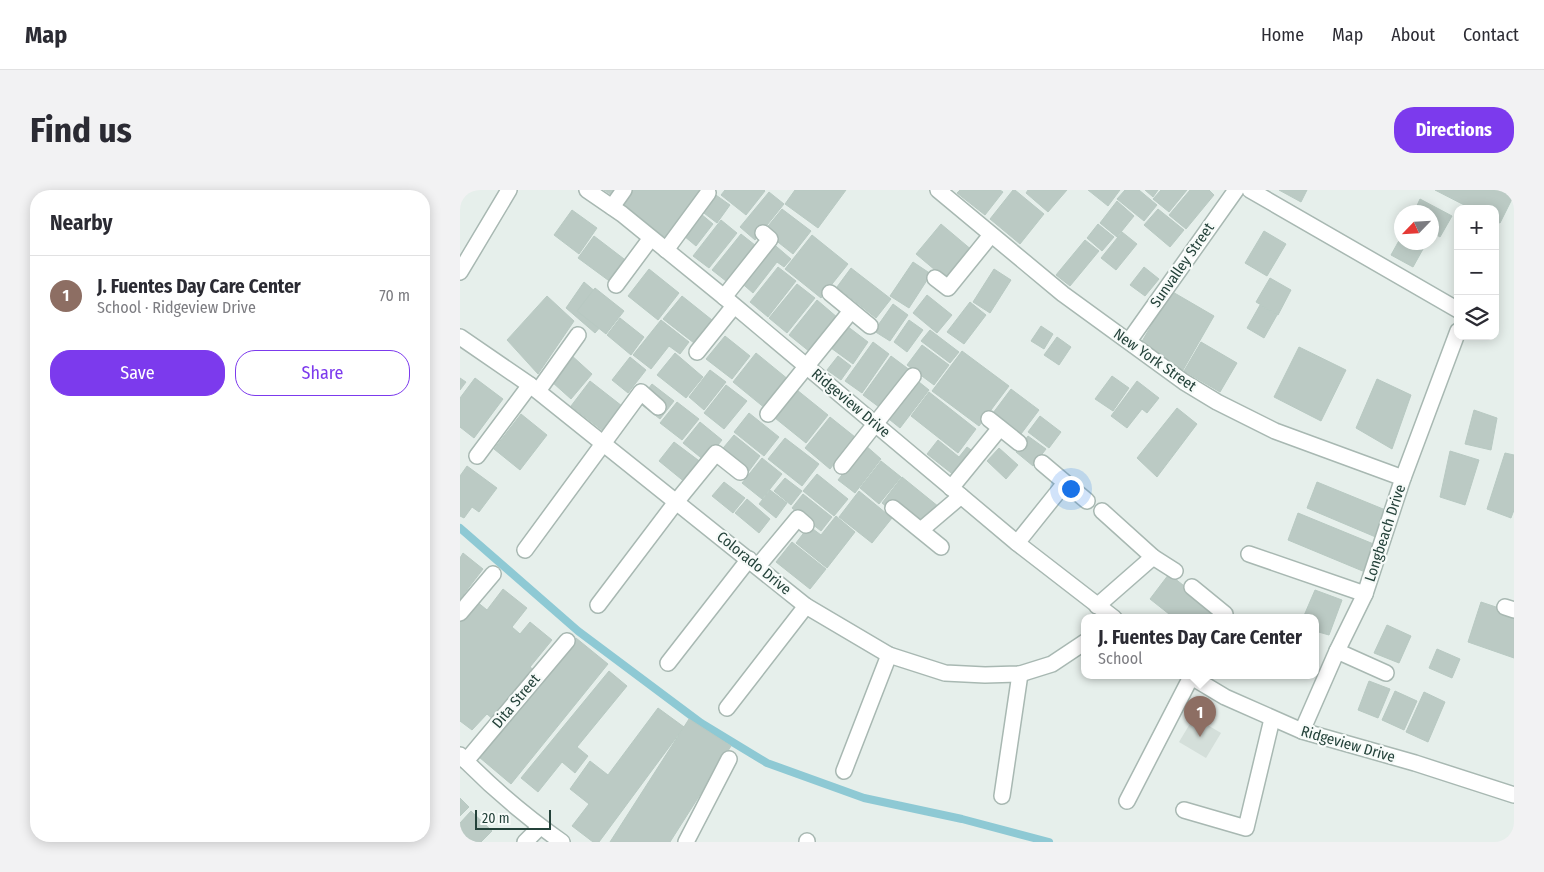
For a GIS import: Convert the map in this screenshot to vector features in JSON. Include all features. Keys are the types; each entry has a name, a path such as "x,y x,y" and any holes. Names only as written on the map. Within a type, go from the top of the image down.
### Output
{"street":[{"path":"460,272 509,190"},
{"name":"Ridgeview Drive","path":"587,190 612,207 729,301 1016,543 1109,614"},
{"path":"612,207 624,190"},
{"name":"New York Street","path":"939,190 1063,294 1184,382 1217,402 1275,431 1403,478"},
{"name":"Sunvalley Street","path":"1129,341 1236,190"},
{"path":"1250,190 1454,308"},
{"path":"666,250 708,193"},
{"path":"697,352 770,239 762,233"},
{"path":"935,278 948,288 991,235"},
{"path":"616,285 651,238"},
{"path":"830,293 870,326"},
{"path":"768,414 808,367 851,311"},
{"path":"477,456 578,335"},
{"name":"Colorado Drive","path":"460,337 534,388 806,606 889,655 945,673 1020,674 1052,664 1081,645"},
{"name":"Longbeach Drive","path":"1302,731 1337,651 1365,594 1403,478 1455,340"},
{"path":"842,466 914,376"},
{"path":"525,550 640,392 658,407"},
{"path":"920,530 956,492 994,423 1019,443"},
{"path":"598,606 676,502 716,454 740,472"},
{"path":"1042,463 1087,501"},
{"path":"1016,543 1065,483"},
{"path":"893,508 941,547"},
{"path":"1102,511 1153,557 1175,571"},
{"path":"668,663 753,563 798,518 806,525"},
{"path":"1249,554 1365,594"},
{"path":"1098,606 1153,557"},
{"path":"460,613 493,574"},
{"path":"1192,587 1225,614"},
{"path":"727,708 806,606"},
{"name":"Dita Street","path":"463,758 567,640"},
{"path":"1337,651 1386,673"},
{"path":"844,771 889,655"},
{"path":"1002,796 1020,674"},
{"path":"1127,801 1189,679"},
{"name":"Ridgeview Drive","path":"1196,679 1225,697 1302,731 1415,763 1514,795"},
{"path":"1184,810 1246,828 1272,719"},
{"path":"463,758 506,799 540,827 562,842"},
{"path":"686,842 728,759"},
{"path":"525,842 540,827"}],"shaded area":[{"path":"1194,717 1221,733 1206,758 1179,742"}],"building":[{"path":"604,190 617,190 613,196"},
{"path":"632,190 701,190 666,238 621,205"},
{"path":"725,190 765,191 746,215 721,195"},
{"path":"795,190 846,190 818,228 785,204"},
{"path":"960,190 1000,190 1003,192 985,215 957,193"},
{"path":"1013,190 1044,214 1020,244 990,219"},
{"path":"1028,190 1067,190 1048,212 1026,193"},
{"path":"1088,190 1120,190 1108,206"},
{"path":"1125,190 1139,190 1157,205 1144,221 1117,199"},
{"path":"1145,190 1158,190 1153,197"},
{"path":"1161,190 1187,190 1169,212 1153,199"},
{"path":"1190,190 1209,190 1214,195 1186,229 1169,215"},
{"path":"1279,190 1307,190 1301,202"},
{"path":"1435,190 1514,190 1514,195 1500,223 1499,205 1464,205"},
{"path":"769,192 784,204 755,240 740,227"},
{"path":"713,193 730,205 717,223 700,210"},
{"path":"1420,199 1431,205 1417,205"},
{"path":"1117,201 1134,216 1117,237 1100,223"},
{"path":"782,209 811,231 793,254 764,231"},
{"path":"1158,209 1184,230 1170,247 1144,225"},
{"path":"1439,209 1452,216 1439,236"},
{"path":"572,210 597,228 579,254 554,235"},
{"path":"701,214 713,224 696,246 684,236"},
{"path":"721,220 737,233 709,268 693,256"},
{"path":"941,224 973,251 948,281 916,254"},
{"path":"1098,224 1114,237 1102,251 1087,238"},
{"path":"1264,231 1286,244 1267,276 1245,263"},
{"path":"1122,232 1137,244 1116,270 1101,258"},
{"path":"741,234 760,249 731,285 712,270"},
{"path":"812,235 848,264 821,298 785,269"},
{"path":"594,236 628,262 612,283 578,258"},
{"path":"1085,240 1099,251 1070,286 1056,275"},
{"path":"770,241 791,259 784,267 777,262 753,293 738,280"},
{"path":"1394,250 1422,250 1413,267 1391,255"},
{"path":"913,262 931,274 909,308 890,296"},
{"path":"778,267 796,281 768,317 750,302"},
{"path":"1144,267 1159,279 1145,296 1130,285"},
{"path":"851,268 891,299 876,318 837,287"},
{"path":"649,269 679,293 658,320 628,296"},
{"path":"994,269 1011,280 990,313 973,302"},
{"path":"1270,278 1291,290 1278,315 1256,302"},
{"path":"584,282 616,309 595,333 566,308"},
{"path":"797,284 815,298 787,333 769,318"},
{"path":"595,288 624,311 606,334 577,311"},
{"path":"1171,291 1214,316 1183,370 1140,345"},
{"path":"927,295 952,315 937,333 913,313"},
{"path":"547,296 574,321 538,374 507,340"},
{"path":"682,296 712,320 694,343 663,319"},
{"path":"817,300 838,318 810,352 789,335"},
{"path":"970,302 986,315 964,344 947,332"},
{"path":"893,304 908,315 890,341 874,331"},
{"path":"1260,305 1277,315 1264,338 1247,328"},
{"path":"620,318 644,337 631,355 607,335"},
{"path":"661,320 689,342 680,354 669,346 651,369 633,355"},
{"path":"909,320 923,330 907,352 894,342"},
{"path":"847,326 868,342 853,364 831,348"},
{"path":"1041,326 1053,334 1044,349 1031,341"},
{"path":"930,330 959,352 950,363 921,341"},
{"path":"725,336 750,356 732,379 706,359"},
{"path":"1057,337 1071,347 1059,365 1044,355"},
{"path":"873,342 889,354 862,393 845,381"},
{"path":"1201,342 1237,363 1220,392 1184,371"},
{"path":"922,345 949,365 934,385 907,365"},
{"path":"1299,347 1346,370 1321,421 1274,397"},
{"path":"962,351 1009,386 979,426 932,391"},
{"path":"675,353 703,377 686,398 657,375"},
{"path":"756,353 789,380 766,409 733,382"},
{"path":"570,354 592,374 571,399 552,382"},
{"path":"838,356 851,366 841,380 827,370"},
{"path":"891,356 911,371 883,410 863,395"},
{"path":"630,357 646,370 628,393 612,380"},
{"path":"710,370 726,382 704,410 689,397"},
{"path":"1112,376 1129,388 1113,411 1095,399"},
{"path":"460,378 466,382 460,390"},
{"path":"475,378 503,399 474,438 460,427 460,398"},
{"path":"914,378 929,390 900,428 884,415"},
{"path":"1377,379 1411,395 1392,449 1356,428"},
{"path":"590,381 622,406 603,431 571,406"},
{"path":"1137,381 1159,398 1147,413 1142,409 1127,428 1111,416"},
{"path":"652,384 674,401 660,419 638,402"},
{"path":"726,385 747,401 724,429 704,413"},
{"path":"1011,389 1039,410 1021,434 993,413"},
{"path":"797,390 828,415 806,443 775,418"},
{"path":"929,392 976,429 958,453 911,416"},
{"path":"677,402 699,419 682,440 660,423"},
{"path":"1177,408 1197,424 1157,477 1137,458"},
{"path":"1474,410 1497,418 1491,450 1465,444"},
{"path":"749,413 779,437 764,456 734,432"},
{"path":"521,414 547,435 520,470 494,449"},
{"path":"1040,416 1061,432 1049,448 1028,432"},
{"path":"830,417 855,437 830,469 805,448"},
{"path":"700,422 722,440 705,461 683,443"},
{"path":"734,435 760,456 746,475 719,453"},
{"path":"1028,436 1046,449 1033,466 1016,452"},
{"path":"785,438 819,464 802,486 768,459"},
{"path":"938,440 959,457 967,447 974,452 955,476 927,454"},
{"path":"674,442 702,463 686,483 659,461"},
{"path":"865,445 881,459 855,493 838,480"},
{"path":"999,448 1018,465 1006,479 987,461"},
{"path":"1450,451 1479,460 1465,505 1440,497"},
{"path":"1505,453 1514,455 1514,510 1511,518 1487,509"},
{"path":"762,458 782,474 762,499 742,483"},
{"path":"881,461 901,477 879,504 860,488"},
{"path":"467,466 497,488 479,512 472,507 464,518 460,516 460,476"},
{"path":"817,474 848,499 834,516 803,491"},
{"path":"902,477 939,507 919,532 882,503"},
{"path":"785,478 802,491 791,505 774,491"},
{"path":"724,482 745,498 733,513 712,496"},
{"path":"1317,482 1388,511 1378,538 1307,508"},
{"path":"770,490 787,503 776,518 759,504"},
{"path":"859,491 892,518 872,543 839,517"},
{"path":"803,494 832,517 821,531 792,508"},
{"path":"747,499 770,519 759,533 735,513"},
{"path":"1298,513 1376,545 1365,572 1288,540"},
{"path":"836,516 855,532 827,568 796,543 809,526 821,535"},
{"path":"792,542 826,569 810,589 776,562"},
{"path":"463,553 483,569 460,599 460,558"},
{"path":"1169,574 1220,614 1169,614 1150,599"},
{"path":"503,589 527,608 512,627 520,634 530,622 552,640 530,667 535,671 495,721 487,714 472,730 460,721 460,621 476,601 487,610"},
{"path":"1315,590 1342,600 1329,635 1319,632 1319,614 1305,614"},
{"path":"1481,602 1514,613 1514,658 1468,642"},
{"path":"1387,625 1411,636 1399,663 1374,653"},
{"path":"576,638 608,664 511,784 479,757"},
{"path":"1437,649 1460,659 1452,678 1429,668"},
{"path":"609,671 627,686 577,747 588,756 575,773 562,762 538,792 521,778"},
{"path":"1369,681 1390,689 1378,718 1358,710"},
{"path":"1395,691 1417,701 1404,730 1382,720"},
{"path":"1424,692 1445,702 1428,742 1406,732"},
{"path":"658,708 684,727 599,842 593,842 572,826 589,804 570,789 590,761 608,775"},
{"path":"689,719 731,746 670,842 610,842"},
{"path":"460,798 469,807 460,816"},
{"path":"471,811 492,831 481,842 460,842 460,823"}],"waterway":[{"path":"460,528 578,631 701,723 767,763 864,798 962,819 1049,842"}],"place":[{"name":"J. Fuentes Day Care Center","path":"1200,737"}]}
